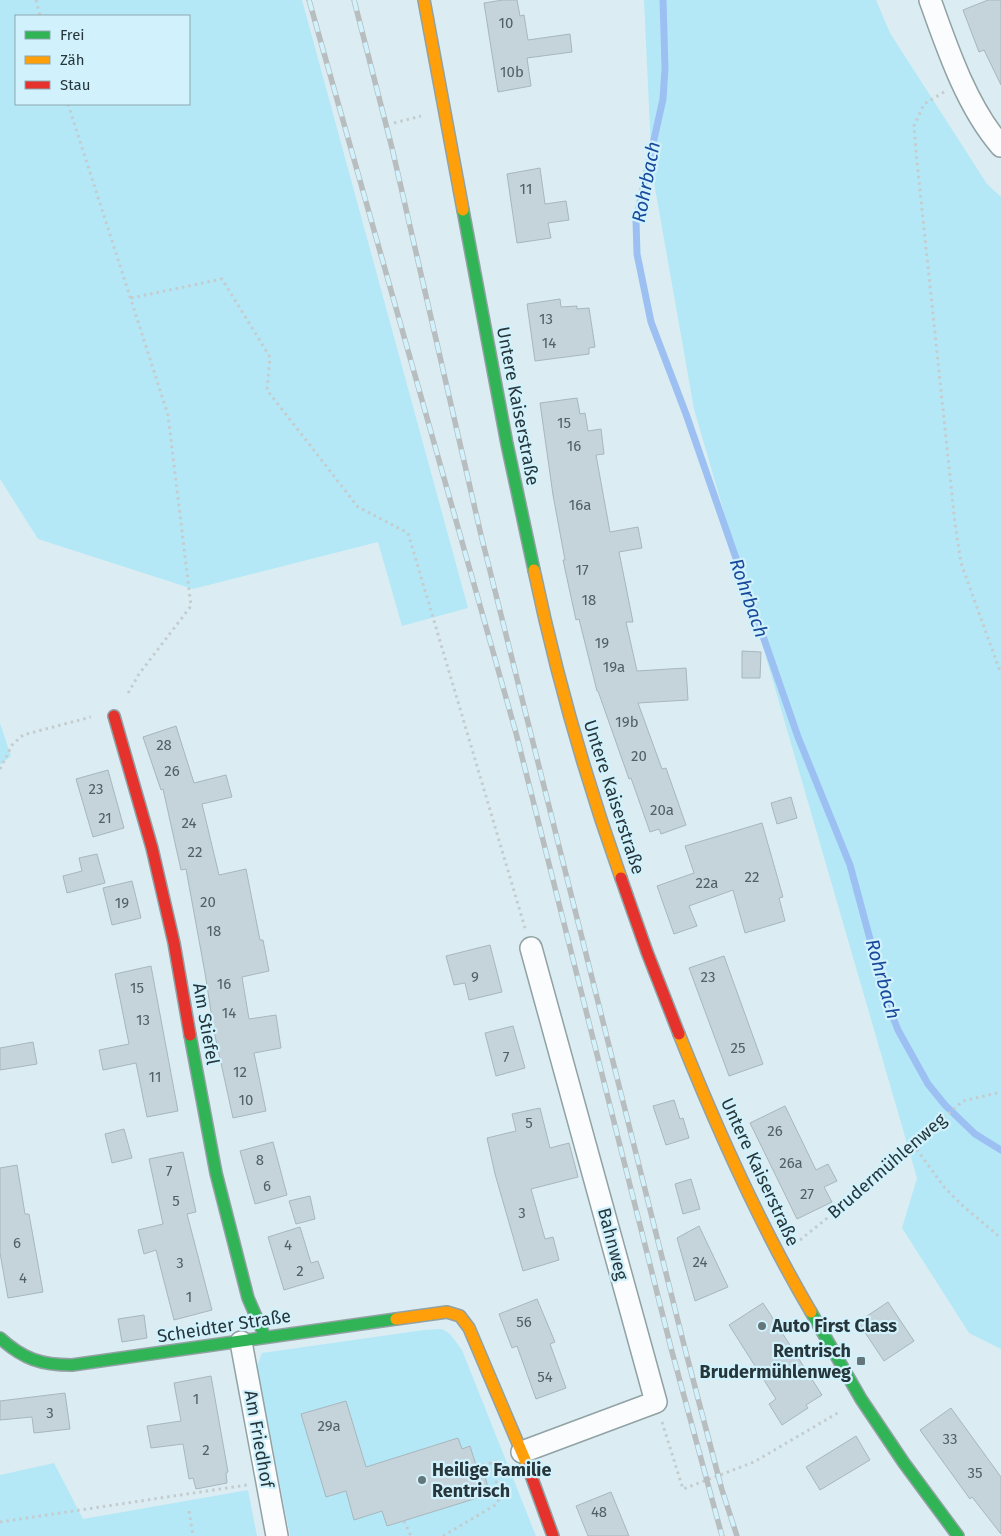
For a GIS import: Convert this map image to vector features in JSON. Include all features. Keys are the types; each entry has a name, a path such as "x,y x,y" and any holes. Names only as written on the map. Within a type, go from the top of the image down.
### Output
{"main road":[{"name":"Untere Kaiserstraße","path":"424,0 507,444 545,623 568,711 604,831 647,952 725,1144 778,1253 861,1400 904,1463 958,1536"},
{"name":"Am Stiefel","path":"114,716 152,848 174,943 216,1173 248,1298 265,1337"},
{"name":"Scheidter Straße","path":"0,1338 8,1346 25,1357 39,1363 60,1366 448,1312 460,1316 469,1328 522,1452"},
{"path":"522,1452 553,1536"}],"street":[{"path":"930,0 962,81 979,114 1001,146"},
{"name":"Bahnweg","path":"531,948 656,1402"},
{"name":"Am Friedhof","path":"241,1342 277,1536"},
{"path":"522,1452 656,1402"}],"path":[{"path":"36,0 40,15"},
{"path":"962,81 924,104 914,126 955,524 961,563 1001,674"},
{"path":"68,105 168,416 191,606 139,674 114,716"},
{"path":"131,298 222,279 270,357 267,390 358,507 408,533 531,948"},
{"path":"0,769 12,745 23,735 74,723 96,715"},
{"name":"Brudermühlenweg","path":"778,1253 806,1236 963,1100 1001,1092"},
{"path":"913,1144 944,1187 962,1206 1001,1238"},
{"path":"656,1402 683,1489 754,1462 861,1400"},
{"path":"476,1467 498,1460"},
{"path":"443,1536 497,1504 500,1496 491,1462"},
{"path":"0,1522 267,1482"},
{"path":"188,1511 193,1536"},
{"path":"404,1521 411,1536"}],"shaded area":[{"path":"0,0 302,0 468,608 402,626 378,542 193,589 38,539 0,479"},
{"path":"644,0 876,0 890,33 987,184 1001,197 1001,1349 969,1333 902,1228 917,1178 694,409 652,171"},
{"path":"0,723 11,756 0,765"},
{"path":"442,1329 450,1334 462,1350 536,1536 290,1536 257,1366 262,1353"},
{"path":"54,1463 83,1519 248,1490 257,1536 0,1536 0,1475"}],"building":[{"path":"517,0 520,16 524,15 528,40 570,34 572,52 527,58 531,86 498,92 484,3"},
{"path":"988,0 1001,0 1001,85 984,50 979,52 963,10"},
{"path":"540,168 545,204 566,201 569,220 548,223 551,238 517,243 507,174"},
{"path":"560,299 561,307 577,306 577,309 589,308 595,347 589,348 589,354 535,361 527,304"},
{"path":"577,398 580,414 585,413 588,431 601,429 604,454 596,455 610,532 638,527 642,548 619,552 633,622 626,622 637,671 686,668 688,700 638,703 662,769 666,768 686,825 661,834 659,829 650,832 597,691 579,619 576,620 563,560 565,560 553,495 540,403"},
{"path":"742,651 761,652 760,678 742,678"},
{"path":"176,726 194,783 226,775 232,797 202,804 219,875 246,869 260,940 263,940 269,971 242,977 249,1019 276,1015 281,1048 254,1053 266,1111 233,1118 214,1031 186,869 181,870 163,789 161,790 143,737"},
{"path":"108,770 124,828 93,837 76,779"},
{"path":"791,797 797,818 777,824 771,803"},
{"path":"762,823 783,897 779,898 785,921 745,933 733,890 689,906 697,926 674,934 657,886 694,873 685,846"},
{"path":"97,854 105,883 67,893 63,876 82,871 79,858"},
{"path":"132,881 141,918 112,925 103,888"},
{"path":"490,945 502,992 469,1000 465,983 454,985 446,956"},
{"path":"724,956 763,1064 729,1076 689,968"},
{"path":"151,966 178,1111 147,1117 136,1063 103,1070 99,1050 129,1044 115,974"},
{"path":"513,1026 525,1068 496,1076 485,1033"},
{"path":"33,1042 37,1064 0,1070 0,1048"},
{"path":"674,1100 680,1119 683,1118 689,1138 666,1145 653,1106"},
{"path":"785,1106 816,1170 828,1164 837,1181 824,1187 832,1202 797,1219 750,1123"},
{"path":"540,1108 550,1148 569,1143 578,1177 531,1189 545,1239 553,1237 559,1260 523,1271 495,1174 487,1138 516,1131 512,1114"},
{"path":"124,1129 132,1158 112,1163 105,1134"},
{"path":"273,1142 287,1195 255,1204 240,1151"},
{"path":"183,1152 196,1212 187,1214 212,1310 174,1320 156,1250 144,1254 138,1230 163,1224 149,1159"},
{"path":"17,1165 25,1214 29,1214 43,1292 8,1298 0,1253 0,1168"},
{"path":"691,1179 700,1209 683,1214 675,1184"},
{"path":"310,1196 315,1219 296,1224 289,1201"},
{"path":"699,1226 728,1287 695,1301 677,1238"},
{"path":"300,1227 311,1263 318,1261 324,1278 284,1290 268,1237"},
{"path":"537,1299 555,1342 550,1344 566,1388 536,1399 517,1346 512,1348 499,1314"},
{"path":"888,1302 914,1341 884,1361 858,1322"},
{"path":"763,1303 822,1395 806,1405 808,1408 782,1425 769,1404 776,1399 729,1325"},
{"path":"144,1315 147,1338 122,1342 118,1319"},
{"path":"211,1376 228,1472 226,1473 227,1483 196,1489 193,1478 189,1479 183,1444 151,1448 147,1426 181,1421 174,1383"},
{"path":"65,1393 70,1429 34,1433 32,1417 0,1420 0,1401"},
{"name":"Heilige Familie Rentrisch","path":"346,1401 366,1467 458,1438 462,1449 470,1446 480,1478 485,1477 490,1494 387,1526 382,1511 354,1520 346,1491 326,1497 301,1414"},
{"path":"951,1408 1001,1477 1001,1534 972,1497 970,1499 920,1430"},
{"path":"856,1436 870,1460 820,1490 806,1467"},
{"path":"611,1492 629,1536 588,1536 576,1506"}],"waterway":[{"name":"Rohrbach","path":"663,0 665,68 663,99 636,220 637,254 651,322 686,414 798,737 850,865 887,1002 898,1030 928,1084 945,1105 975,1134 1001,1150"}],"railway":[{"path":"309,0 516,733 671,1348 722,1536"},
{"path":"354,0 392,148 481,535 684,1345 722,1490 737,1536"}],"traffic: fast":[{"path":"463,210 507,444 534,570"},
{"path":"190,1035 216,1173 248,1298 265,1337"},
{"path":"811,1312 861,1399 904,1463 958,1536"},
{"path":"0,1338 25,1356 51,1364 72,1365 396,1319"}],"traffic: slow":[{"path":"424,0 463,210"},
{"path":"534,570 572,725 595,802 621,878"},
{"path":"679,1034 708,1105 756,1210 811,1312"},
{"path":"396,1319 447,1312 460,1316 469,1328 528,1467"}],"traffic: jam":[{"path":"114,716 152,848 174,943 190,1035"},
{"path":"621,878 679,1034"},
{"path":"528,1467 553,1536"}],"place":[{"name":"Auto First Class","path":"762,1326"},
{"name":"Rentrisch Brudermühlenweg","path":"861,1361"},
{"name":"Heilige Familie Rentrisch","path":"422,1480"}]}
